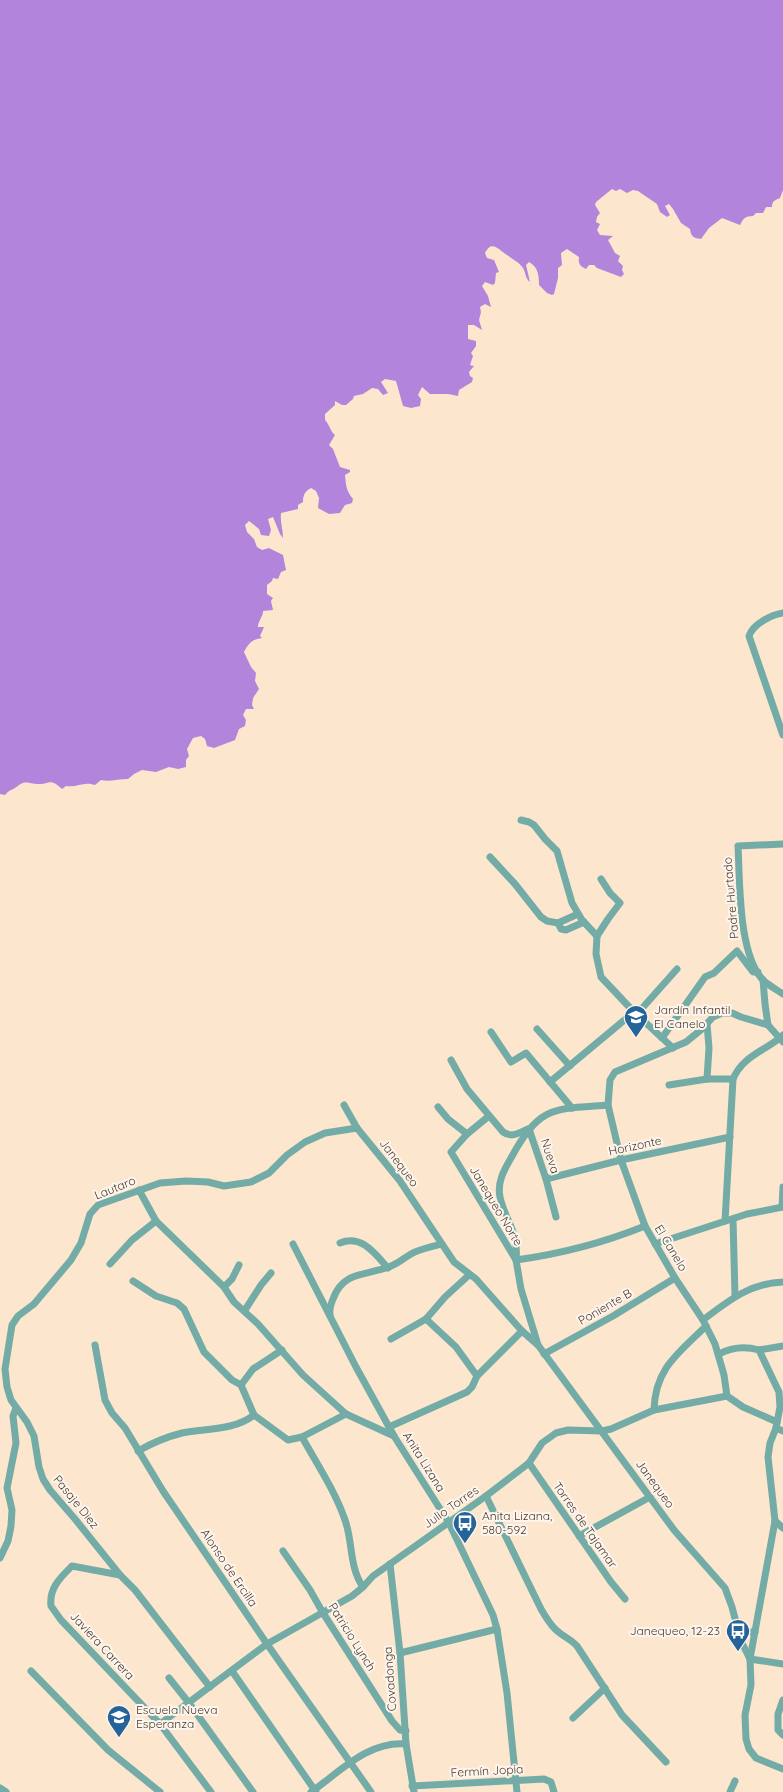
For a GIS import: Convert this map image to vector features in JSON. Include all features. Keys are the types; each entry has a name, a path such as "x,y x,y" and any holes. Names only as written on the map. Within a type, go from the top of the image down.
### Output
{"street":[{"path":"783,613 756,626 751,630 749,636 783,735"},
{"path":"521,820 534,825 557,851 568,892 578,914 597,936"},
{"name":"Padre Hurtado","path":"783,844 738,846 745,940 752,961 763,980 783,994"},
{"path":"490,858 547,921 558,923 578,914"},
{"path":"601,878 610,893 620,903 597,936 596,954 601,977 635,1013 673,1048 691,1038 717,1014 727,1012 768,1025 782,1038 745,1060 733,1078 725,1221"},
{"path":"558,923 561,929 566,930 584,922"},
{"path":"662,1038 705,977 714,973 737,951 753,972 759,972"},
{"path":"550,1082 635,1013 677,969"},
{"path":"763,980 764,1004 768,1025"},
{"path":"707,1024 709,1048 707,1079"},
{"path":"537,1029 570,1066"},
{"path":"491,1032 511,1062 526,1053 572,1108"},
{"name":"El Canelo","path":"673,1048 615,1072 610,1080 608,1105 621,1160 645,1226 654,1244 704,1323 718,1354 727,1396"},
{"name":"Nueva","path":"451,1060 468,1089 489,1116 508,1135 514,1135 529,1129 546,1179 556,1217"},
{"path":"669,1085 707,1079 733,1078"},
{"name":"Janequeo","path":"344,1105 357,1128 392,1170 454,1262 476,1280 522,1331 538,1345"},
{"path":"608,1105 559,1110 547,1114 529,1129 503,1173 499,1186 502,1204 515,1239 516,1260 574,1249 610,1239 645,1226"},
{"path":"438,1107 448,1119 467,1134"},
{"name":"Janequeo Norte","path":"489,1116 467,1134 451,1152 516,1260 521,1289 538,1345 544,1354"},
{"name":"Lautaro","path":"16,1408 7,1387 5,1369 11,1330 15,1321 34,1304 71,1260 81,1243 90,1214 95,1208 160,1183 208,1182 224,1186 251,1182 268,1173 287,1154 305,1142 325,1134 357,1128"},
{"name":"Horizonte","path":"546,1179 621,1160 730,1137"},
{"path":"654,1244 761,1210 783,1207 783,1187"},
{"path":"139,1190 156,1221 224,1287 234,1302 245,1310 303,1375 346,1414 394,1436"},
{"path":"733,1219 734,1296"},
{"path":"110,1264 132,1240 156,1221"},
{"path":"340,1243 353,1240 361,1242 388,1268"},
{"name":"Anita Lizana","path":"293,1244 394,1436 448,1523 493,1615 498,1629 512,1732 517,1792"},
{"path":"330,1315 332,1301 341,1284 357,1275 388,1268 415,1252 441,1244"},
{"path":"224,1287 232,1279 239,1265"},
{"path":"245,1310 271,1273"},
{"path":"391,1339 426,1319 445,1297 469,1275"},
{"name":"Poniente B","path":"544,1354 613,1316 675,1278"},
{"path":"133,1281 156,1296 181,1306 187,1313 204,1352 232,1380 241,1385 254,1415 288,1440 302,1437 346,1414"},
{"path":"654,1410 657,1387 666,1367 704,1323 734,1296 757,1286 783,1282"},
{"path":"426,1319 456,1347 477,1376"},
{"path":"390,1427 467,1392 472,1387 477,1376 522,1331"},
{"name":"Alonso de Ercilla","path":"95,1345 108,1407 125,1428 163,1492 371,1792"},
{"path":"718,1354 736,1348 759,1350 783,1346"},
{"path":"241,1385 253,1369 282,1350"},
{"path":"759,1350 778,1392 780,1407 779,1427 770,1443 768,1457 776,1521 750,1659 783,1664"},
{"name":"Janequeo","path":"544,1354 674,1530 724,1588 732,1607 737,1632 750,1659 751,1685 745,1715 746,1739 749,1749 756,1758 783,1768"},
{"path":"727,1396 779,1427"},
{"name":"Julio Torres","path":"160,1724 267,1644 323,1614 363,1587 373,1576 486,1496 529,1463 542,1443 556,1433 568,1430 602,1431 611,1429 654,1410 727,1396"},
{"path":"0,1558 8,1541 12,1526 12,1510 7,1488 16,1443 13,1416 16,1408"},
{"name":"Pasaje Diez","path":"16,1408 27,1422 34,1436 39,1467 46,1485 120,1575"},
{"path":"138,1451 175,1435 232,1426 244,1422 254,1415"},
{"path":"302,1437 344,1518 349,1531 354,1566 363,1587"},
{"name":"Torres de Tajamar","path":"529,1463 611,1582 625,1599"},
{"path":"486,1496 541,1609 555,1629 572,1640 577,1646 622,1715 666,1762"},
{"path":"579,1536 650,1496"},
{"path":"776,1521 783,1528"},
{"name":"Patricio Lynch","path":"283,1551 310,1590 323,1614 392,1721 400,1730 406,1731"},
{"name":"Covadonga","path":"390,1564 400,1653 406,1744 413,1789"},
{"name":"Javiera Carrera","path":"120,1575 72,1566 52,1589 51,1606 61,1620 160,1724 207,1790"},
{"path":"120,1575 135,1590 210,1687"},
{"path":"400,1653 498,1629"},
{"path":"737,1632 755,1632"},
{"path":"31,1671 108,1750 160,1792"},
{"path":"232,1671 314,1791 363,1754 376,1747 406,1744"},
{"path":"169,1678 253,1792"},
{"path":"573,1718 605,1688"},
{"path":"783,1700 778,1720 778,1730 783,1736"},
{"name":"Fermín Jopia","path":"413,1789 546,1779 552,1785 554,1792"},
{"path":"730,1792 734,1781"},
{"path":"0,1788 6,1792"}],"shaded area":[{"path":"0,0 783,0 783,190 780,198 774,201 772,207 766,207 763,213 756,213 753,216 746,217 740,225 722,218 709,228 701,239 695,238 690,229 681,223 669,204 665,206 670,215 667,217 660,212 657,204 638,191 633,190 627,193 620,189 616,191 612,189 596,202 595,205 600,213 596,222 600,224 597,230 600,235 613,236 608,240 615,253 620,256 618,261 623,266 624,274 621,277 597,268 594,265 589,265 586,269 580,264 579,257 567,249 561,253 562,265 558,268 558,278 554,294 552,295 539,285 537,272 532,264 529,262 526,265 530,282 520,264 498,248 490,247 485,253 487,258 494,260 499,272 496,273 493,285 485,282 482,286 488,296 491,307 485,304 480,307 479,320 482,330 474,325 468,325 468,339 476,341 476,346 471,353 473,356 470,365 474,366 469,372 473,378 472,382 459,390 458,396 430,394 422,387 418,395 421,399 420,406 411,408 403,406 396,381 385,379 381,382 388,393 383,395 378,389 372,388 363,394 354,396 346,405 335,401 335,405 325,414 325,420 335,435 329,445 333,449 340,467 350,470 345,475 348,491 353,499 352,503 345,505 340,513 329,514 318,508 319,498 316,491 311,488 307,490 303,497 303,502 298,505 298,509 281,513 283,538 273,517 268,519 271,530 269,536 261,535 259,529 249,521 245,525 247,532 254,539 257,547 262,550 269,548 283,555 286,570 281,572 278,579 273,578 267,585 267,594 273,598 271,601 273,610 263,611 258,627 264,627 260,636 262,638 251,642 244,652 256,673 255,681 259,689 253,698 252,705 254,709 246,709 243,715 246,720 245,726 239,729 235,740 214,748 207,746 205,739 201,736 193,738 187,749 189,756 186,760 186,767 178,769 169,767 156,772 142,770 128,779 101,780 95,785 66,786 62,789 52,782 41,784 25,783 5,795 0,794"}],"place":[{"name":"Jardín Infantil El Canelo","path":"636,1038"},
{"name":"Anita Lizana, 580-592","path":"465,1544"},
{"name":"Janequeo, 12-23","path":"738,1652"},
{"name":"Escuela Nueva Esperanza","path":"119,1738"}]}
